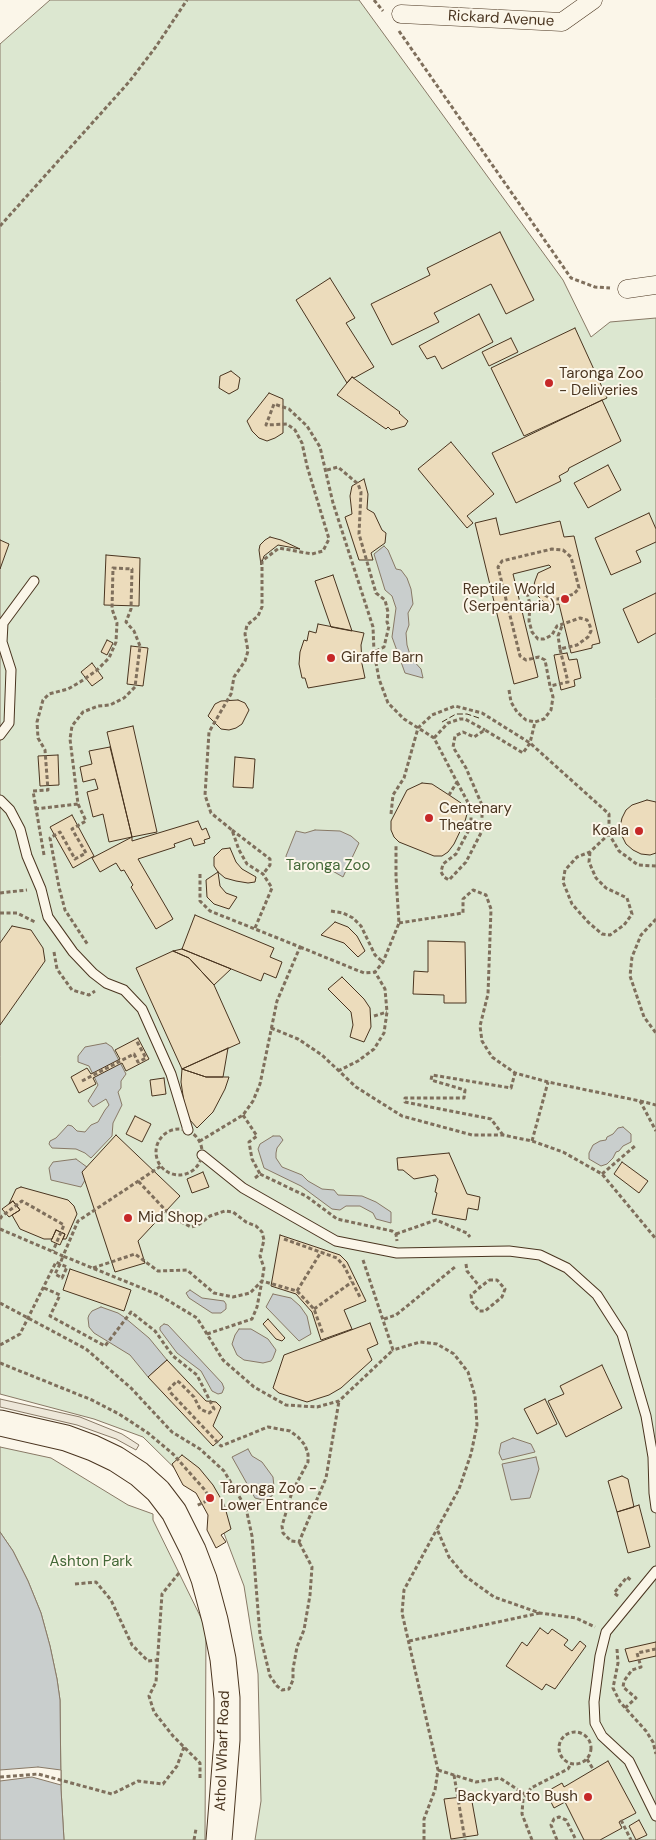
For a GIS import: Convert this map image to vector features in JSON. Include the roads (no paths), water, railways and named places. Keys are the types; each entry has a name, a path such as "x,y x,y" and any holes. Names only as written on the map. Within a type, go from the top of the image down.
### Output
{"main road":[{"name":"Athol Wharf Road","path":"0,1423 66,1438 116,1459 139,1474 158,1491 174,1512 194,1550 215,1620 223,1659 227,1698 227,1740 219,1840"}],"street":[{"name":"Rickard Avenue","path":"399,21 562,22 593,0"},
{"path":"627,289 656,285"}],"lane":[{"path":"0,735 9,723 11,670 2,642 3,623 34,581"},
{"path":"0,800 10,810 20,829 27,856 41,889 48,917 73,952 93,973 106,983 124,990 142,1009 171,1074 188,1130"},
{"path":"202,1155 243,1188 336,1241 397,1253 509,1251 540,1254 567,1268 597,1296 622,1334 646,1416 652,1457 656,1508"},
{"path":"656,1571 606,1632 600,1656 594,1702 595,1723 602,1736 610,1746 621,1752 629,1760 656,1816"}],"place":[{"name":"Taronga Zoo - Deliveries","path":"549,383"},
{"name":"Reptile World (Serpentaria)","path":"565,599"},
{"name":"Giraffe Barn","path":"331,658"},
{"name":"Centenary Theatre","path":"429,818"},
{"name":"Koala","path":"639,831"},
{"name":"Mid Shop","path":"128,1218"},
{"name":"Taronga Zoo - Lower Entrance","path":"210,1498"},
{"name":"Backyard to Bush","path":"588,1797"}],"park label":[{"name":"Taronga Zoo","path":"328,866"},
{"name":"Ashton Park","path":"91,1562"}]}
